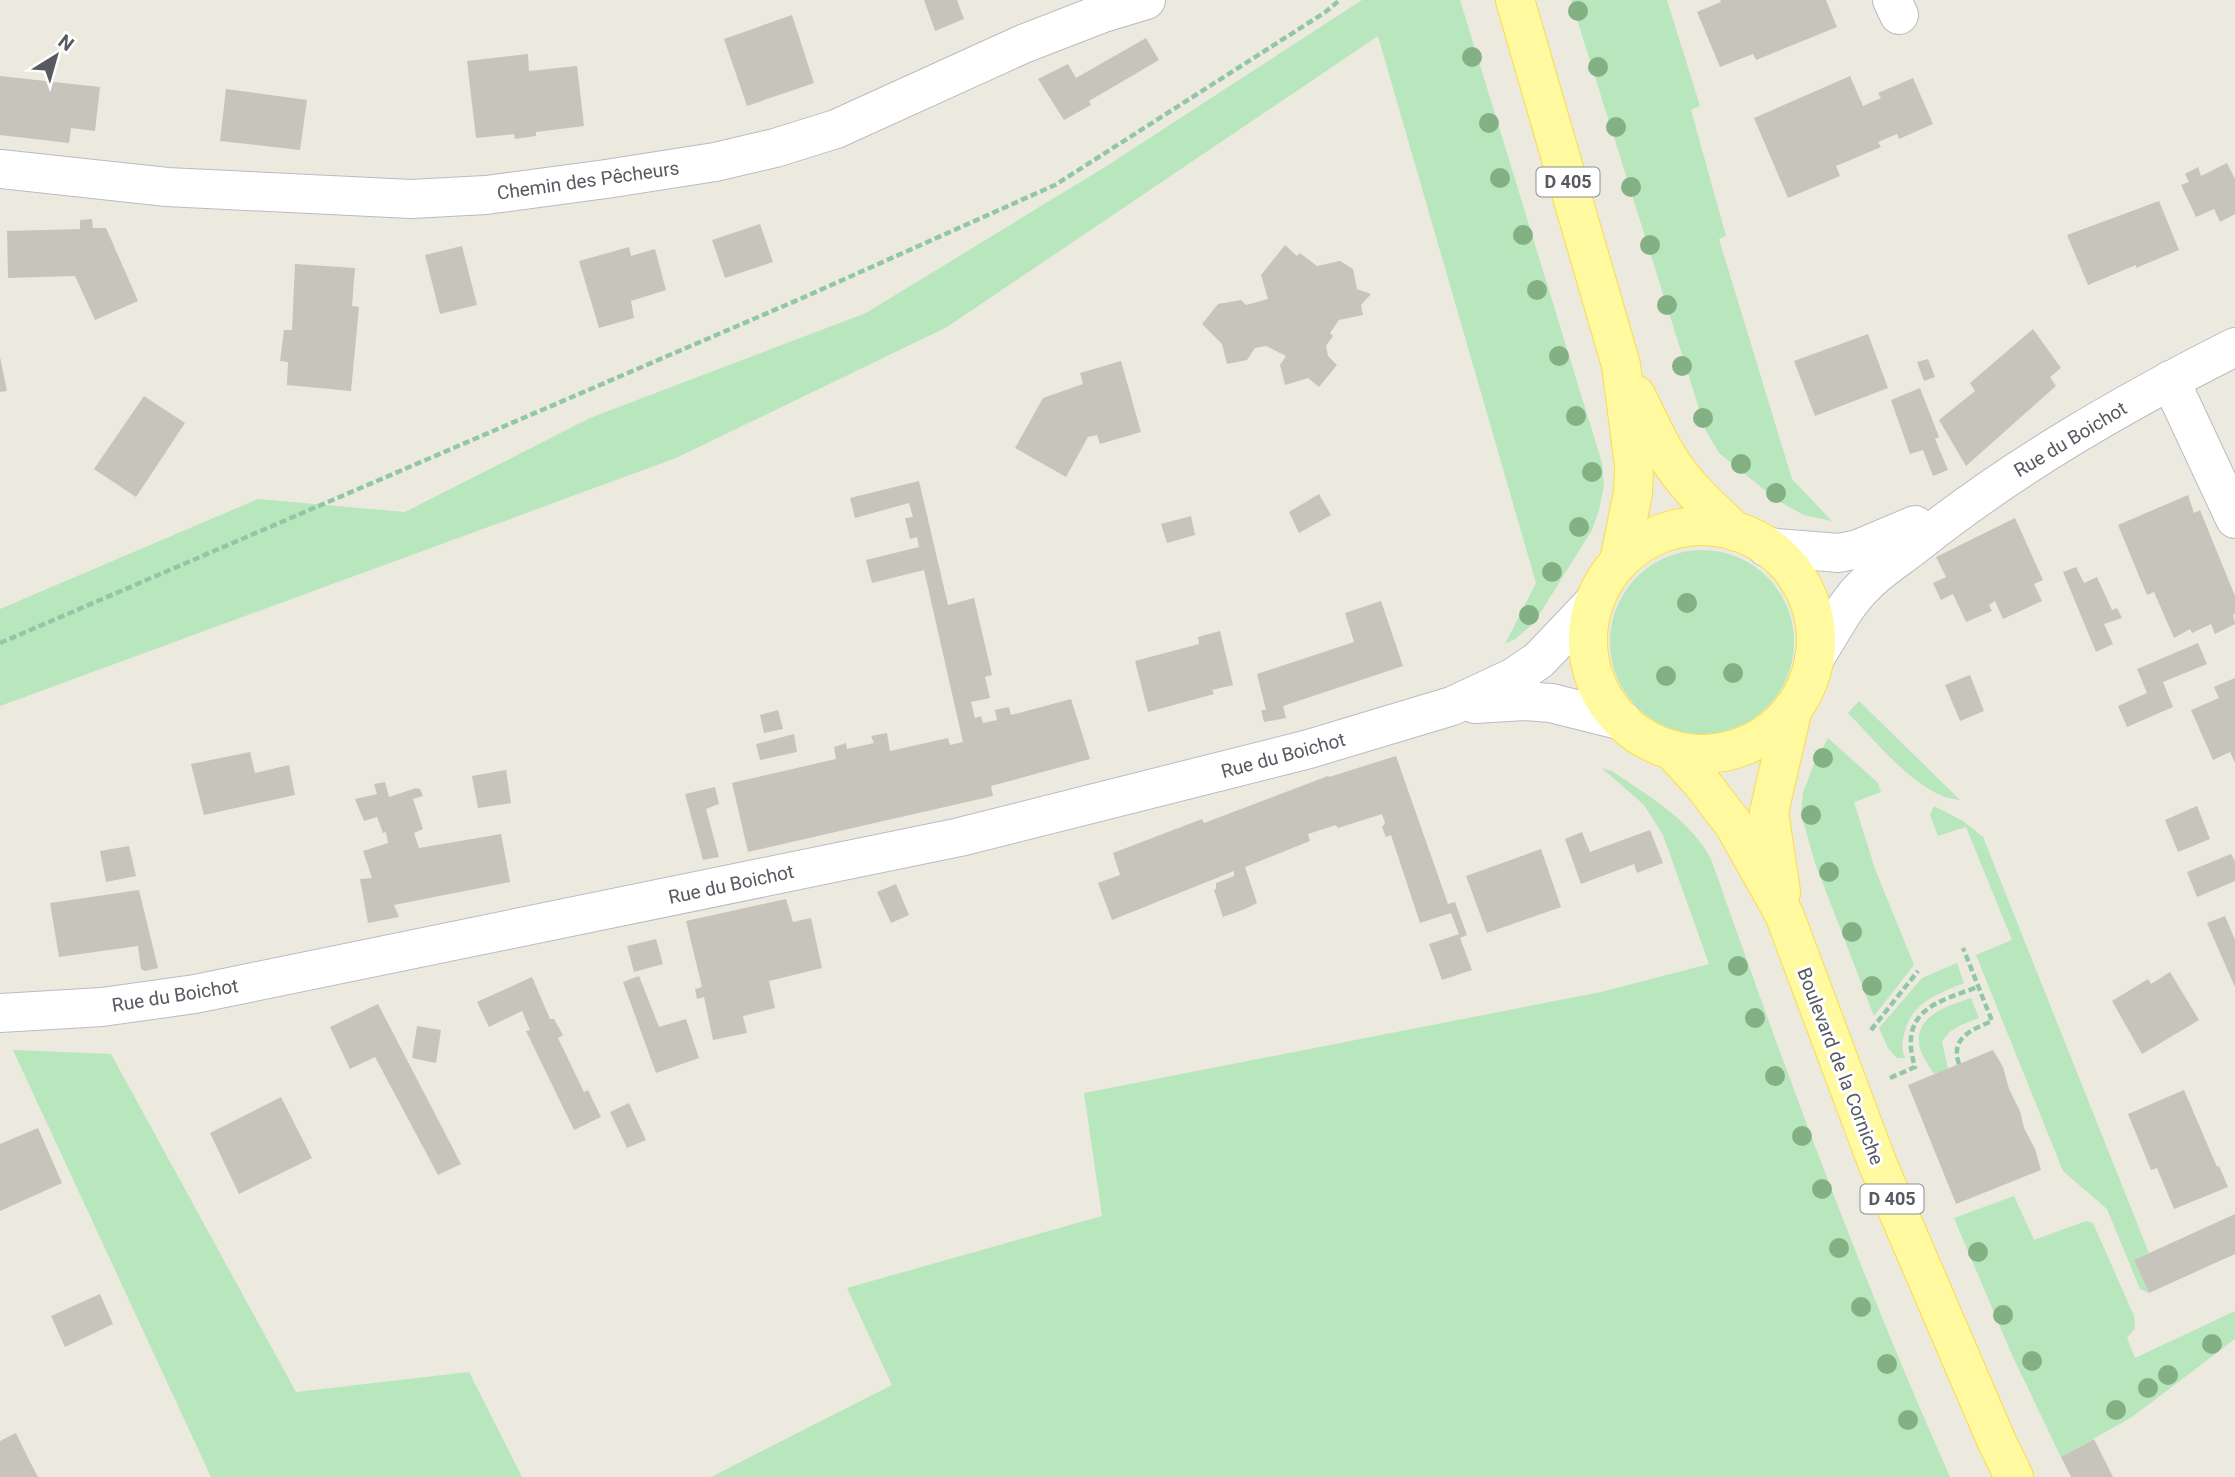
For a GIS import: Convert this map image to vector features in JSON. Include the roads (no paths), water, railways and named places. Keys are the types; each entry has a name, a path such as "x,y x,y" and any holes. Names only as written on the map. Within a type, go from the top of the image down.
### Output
{"main road":[{"name":"D 405","path":"1515,0 1621,365 1634,465 1633,493 1619,561"},
{"name":"D 405","path":"1621,365 1671,462 1702,501 1751,539"},
{"path":"1700,526 1751,539 1790,568 1806,596 1815,627 1814,659 1807,682 1793,708 1780,723 1747,745 1709,754 1690,753 1653,743 1610,708 1601,692 1589,657 1590,620 1600,587 1619,561 1648,539 1682,528 1700,526"},
{"name":"D 405","path":"1784,915 1769,812 1793,708"},
{"name":"Boulevard de la Corniche","path":"1671,749 1702,783 1734,825 1784,915 1878,1165 2014,1477"}],"street":[{"name":"Chemin des Pêcheurs","path":"0,169 167,187 411,199 486,195 606,179 727,159 775,148 836,129 1023,44 1103,13 1146,0"},
{"name":"Rue du Boichot","path":"1814,659 1863,586 1971,500 2069,438 2170,380 2235,347"},
{"path":"2170,380 2235,519"},
{"name":"Rue du Boichot","path":"1751,539 1839,553 1858,549 1971,500"},
{"name":"Rue du Boichot","path":"0,1013 102,1007 195,994 960,837 1309,749 1451,706 1514,677 1539,660 1594,602"},
{"name":"Rue du Boichot","path":"1451,706 1524,701 1551,703 1623,721"}]}
